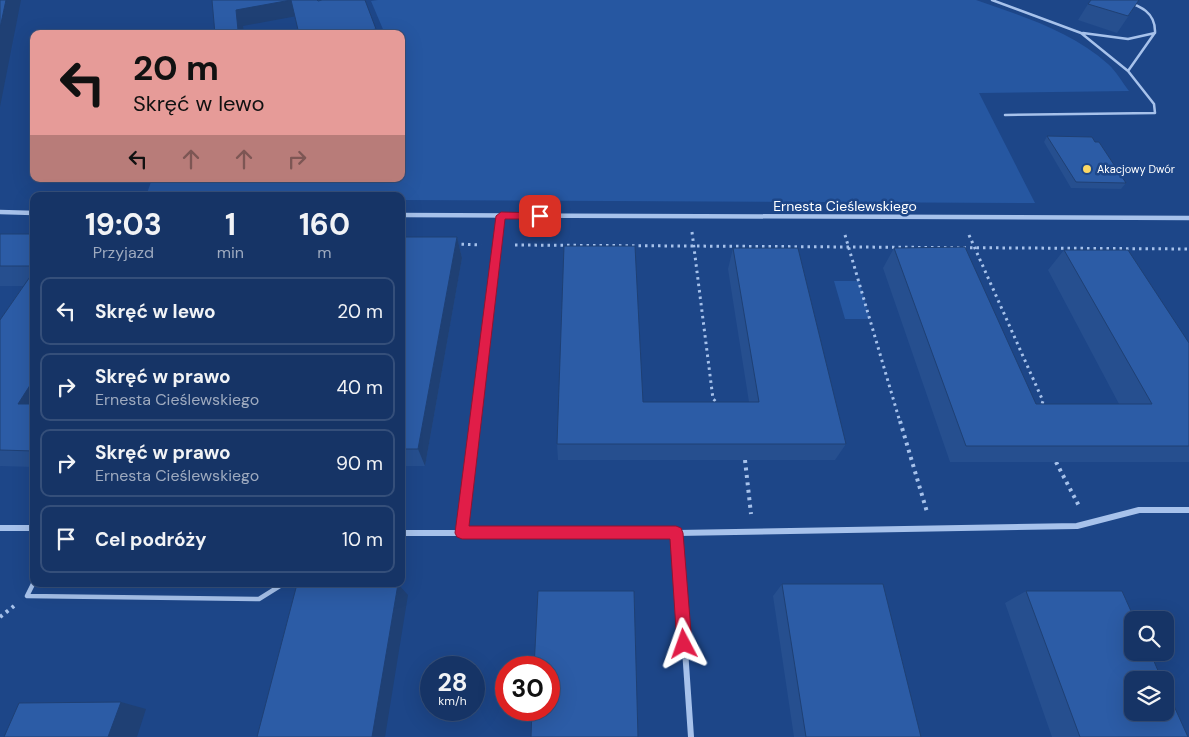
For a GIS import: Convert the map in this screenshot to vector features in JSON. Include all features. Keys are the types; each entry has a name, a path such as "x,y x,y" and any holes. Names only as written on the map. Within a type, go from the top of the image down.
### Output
{"street":[{"path":"0,212 30,213"},
{"name":"Ernesta Cieślewskiego","path":"405,215 1189,218"},
{"path":"462,533 501,216"},
{"path":"405,533 676,533 1077,526 1139,510 1189,510"},
{"path":"0,528 30,528"},
{"path":"676,533 691,737"}],"lane":[{"path":"992,0 1081,32 1119,40 1138,40 1155,33"},
{"path":"1124,0 1151,12 1155,18 1155,33 1128,71"},
{"path":"1005,115 1155,113 1154,104 1128,71 1081,32"},
{"path":"31,587 26,596 260,599 278,587"}],"path":[{"path":"692,232 713,399 725,409"},
{"path":"844,232 932,529"},
{"path":"968,232 1043,401 1038,415"},
{"path":"449,244 1189,249"},
{"path":"745,460 753,532"},
{"path":"1056,462 1088,523"}],"shaded area":[{"path":"976,0 1062,33 1078,42 1108,64 1129,91 979,93 1035,203 405,200 405,192 147,192 151,182 405,182 405,30 383,30 371,1"},
{"path":"834,281 859,281 870,319 845,319"}],"building":[{"path":"0,0 6,0 0,28"},
{"path":"212,0 291,0 236,10 238,30 215,30"},
{"path":"291,0 365,0 376,29 371,30 298,30"},
{"path":"1091,0 1139,0 1128,16 1088,4"},
{"name":"Akacjowy Dwór","path":"1047,136 1092,137 1095,142 1099,142 1126,183 1076,182"},
{"path":"0,234 30,234 30,266 0,266"},
{"path":"405,237 457,237 418,449 405,449"},
{"path":"564,246 635,246 643,402 759,402 733,248 798,248 846,444 557,444"},
{"path":"965,247 1036,404 1152,404 1064,250 1128,250 1189,343 1189,446 966,446 894,248"},
{"path":"30,277 30,385 18,404 30,404 30,451 0,450 0,320"},
{"path":"782,584 883,584 921,737 806,737"},
{"path":"296,587 397,587 372,737 257,737"},
{"path":"538,591 634,591 638,737 531,737 532,721 560,721 560,656 535,656"},
{"path":"1026,591 1122,591 1131,611 1124,611 1124,661 1154,661 1158,671 1124,671 1124,721 1174,721 1174,706 1188,737 1080,737"},
{"path":"121,702 108,737 4,737 19,703"}],"place":[{"name":"Akacjowy Dwór","path":"1087,169"}],"route":[{"path":"540,216 501,216 462,533 676,533 684,644"}]}
